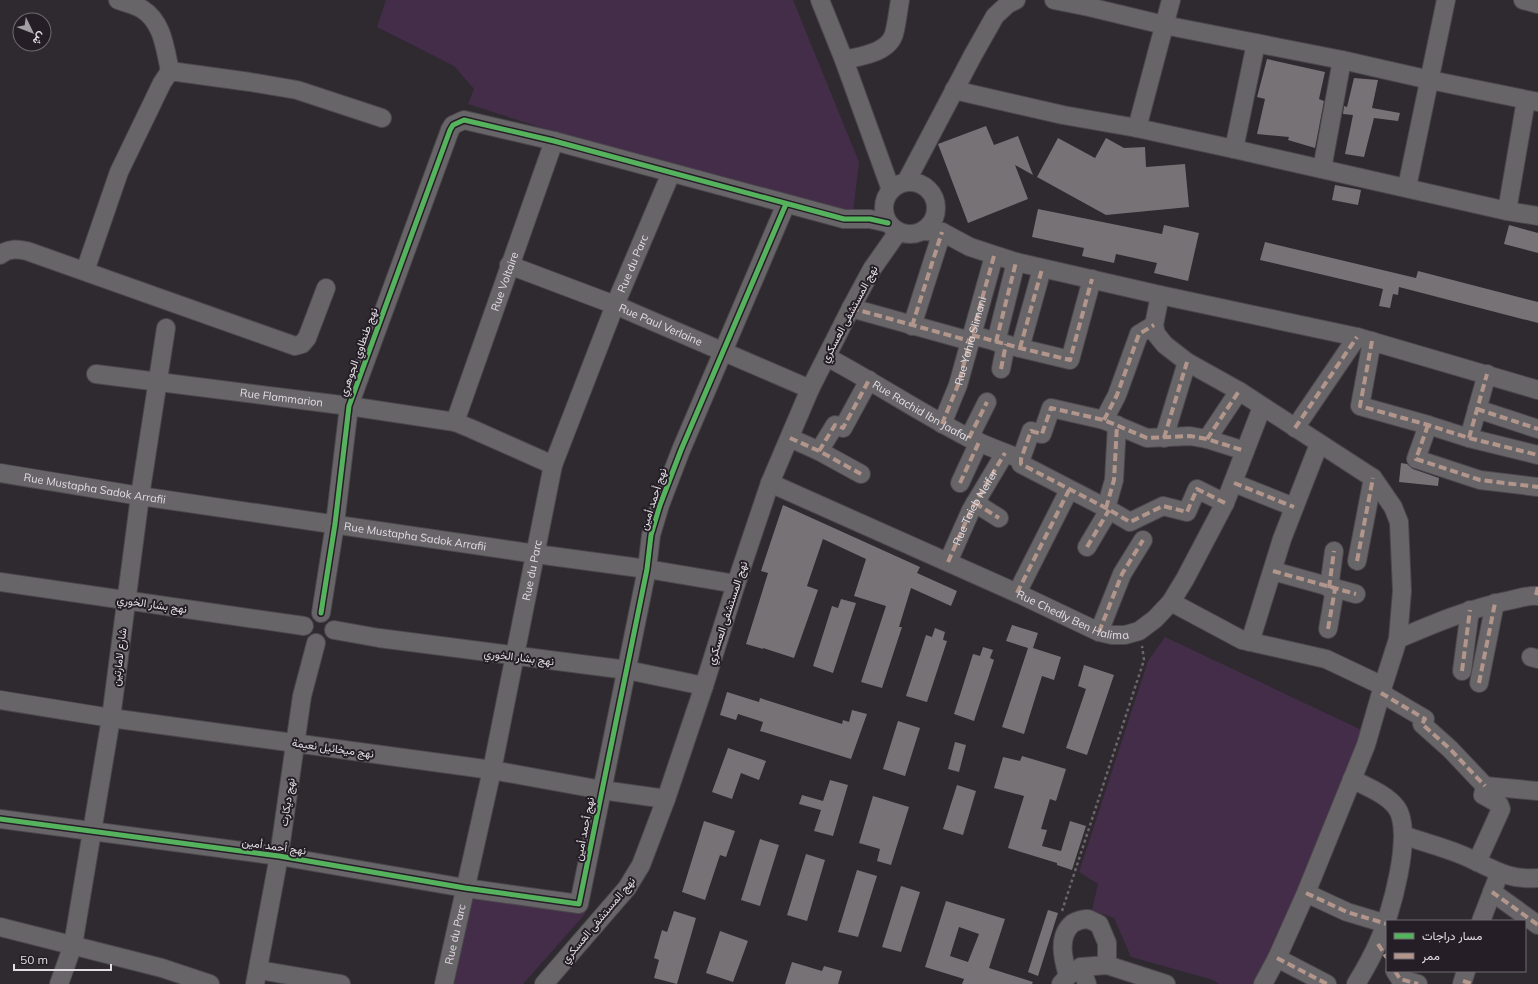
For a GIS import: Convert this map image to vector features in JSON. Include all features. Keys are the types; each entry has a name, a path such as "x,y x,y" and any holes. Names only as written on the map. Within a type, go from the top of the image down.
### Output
{"street":[{"path":"85,271 119,172 162,83 170,71 160,31 153,18 142,10 118,0"},
{"path":"820,0 898,186"},
{"path":"844,60 878,50 888,43 894,35 900,0"},
{"path":"893,228 884,215 883,206 886,198 898,186 954,90 998,8 1016,0"},
{"path":"1054,0 1083,3 1164,25 1342,60 1532,101 1507,211"},
{"path":"1137,128 1171,0"},
{"path":"1407,187 1446,0"},
{"path":"1523,0 1538,4"},
{"path":"1234,149 1256,43"},
{"path":"1322,168 1342,60"},
{"path":"170,71 297,90 382,118"},
{"path":"954,90 1063,115 1137,128 1322,168 1507,211 1538,216"},
{"name":"نهج طنطاوي الجوهري","path":"321,613 335,524 349,406 450,130 453,125 464,120 554,141"},
{"path":"554,141 844,220 870,219 906,234 914,234 923,231 942,232 960,243 994,256 1042,269 1364,339 1538,390"},
{"name":"Rue Voltaire","path":"455,422 509,265 554,141"},
{"name":"Rue du Parc","path":"444,984 492,770 553,465 615,305 671,173"},
{"path":"898,186 916,183 925,187 932,195 936,204 935,214 931,224 923,231"},
{"name":"نهج أحمد أمين","path":"0,819 279,856 465,888 579,904 647,569 651,535 660,505 681,450 786,204"},
{"name":"نهج المستشفى العسكري","path":"544,984 627,888 641,866 666,799 770,483 810,389 893,228"},
{"path":"912,326 942,232"},
{"path":"0,255 6,251 16,249 27,251 295,346 302,344 307,338 326,288"},
{"name":"Rue Yahia Slimani","path":"942,424 958,385 994,256"},
{"path":"1001,369 1007,345 1016,262"},
{"name":"Rue Paul Verlaine","path":"509,265 615,305 810,389"},
{"path":"1007,345 1042,269"},
{"path":"851,308 912,326 1007,345 1070,360 1092,279"},
{"path":"1160,295 1154,325 1156,334 1160,340 1186,362 1239,391 1373,478 1393,507 1399,522 1402,591 1398,639 1366,745 1306,893 1264,984"},
{"path":"1087,547 1108,509 1114,480 1111,422 1118,395 1139,334 1154,325"},
{"name":"شارع لامارتين","path":"59,984 73,945 112,718 140,496 166,328"},
{"path":"1364,339 1360,406 1470,438 1538,455"},
{"path":"1295,428 1364,339"},
{"name":"Rue Rachid Ibn Jaafar","path":"827,356 942,424 974,440 1013,456 1021,464 1069,490"},
{"path":"1164,438 1186,362"},
{"name":"Rue Flammarion","path":"96,374 157,383 349,406 455,422 553,465"},
{"path":"1470,438 1487,374"},
{"path":"819,451 835,425 843,428 869,380"},
{"path":"1207,439 1239,391"},
{"path":"960,483 987,402"},
{"name":"Rue Chedly Ben Halima","path":"770,483 948,562 1099,632 1112,635 1125,635 1139,631 1155,619 1171,602 1185,579 1234,483 1262,407"},
{"name":"Rue Taieb Neifer","path":"948,562 975,503 1031,431 1042,434 1051,408 1111,422"},
{"path":"1478,409 1538,429"},
{"path":"1111,422 1146,438 1190,436 1207,439 1245,451"},
{"path":"1428,425 1416,459 1480,480 1538,487"},
{"path":"790,438 819,451 861,474"},
{"path":"1250,642 1282,539 1319,444"},
{"name":"Rue Mustapha Sadok Arrafii","path":"0,473 140,496 647,569 736,584"},
{"path":"1357,561 1373,478"},
{"path":"1234,483 1294,507"},
{"path":"1018,594 1069,490 1108,509 1130,522 1163,506 1187,512 1197,489 1225,503"},
{"path":"975,503 999,518"},
{"path":"1099,632 1122,574 1143,540"},
{"path":"1328,629 1334,551"},
{"path":"1273,571 1356,594"},
{"name":"نهج بشار الخوري","path":"0,582 304,626"},
{"path":"1398,639 1470,610 1537,593"},
{"path":"1171,602 1234,636 1250,642 1326,659 1382,690 1425,718 1422,724 1450,748 1485,786 1538,791"},
{"path":"1479,683 1495,603"},
{"path":"1462,671 1470,610"},
{"path":"315,613 321,613 331,619 334,630 332,636 328,640 316,643 306,637 304,626 306,620 310,616 315,613"},
{"name":"نهج بشار الخوري","path":"334,630 379,638 627,670 704,686"},
{"name":"نهج ديكارت","path":"257,977 279,856 302,696 316,643"},
{"name":"نهج ميخائيل نعيمة","path":"0,700 112,718 492,770 602,790 666,799"},
{"path":"1352,779 1385,797 1396,806 1401,814 1403,835 1399,871 1387,920"},
{"path":"1478,862 1501,809 1499,804 1483,795 1485,786"},
{"path":"1403,835 1460,854 1499,873 1514,877 1538,878"},
{"path":"1481,920 1499,873"},
{"path":"1492,892 1538,925"},
{"path":"1306,893 1347,912 1386,924 1382,951 1356,984"},
{"path":"1107,965 1107,943 1099,924 1088,919 1077,920 1066,932 1063,947 1064,960 1074,978 1107,965 1159,983"},
{"path":"0,927 162,968 210,984"},
{"path":"1277,958 1327,984"},
{"path":"1462,984 1466,972"},
{"path":"257,977 341,984"},
{"path":"1398,978 1418,984"}],"path":[{"path":"1066,932 1059,921 1144,660 1139,631"}],"shaded area":[{"path":"386,0 793,0 859,162 853,213 576,139 468,104 474,89 454,66 377,27"},
{"path":"1165,637 1368,733 1260,984 1219,984 1213,980 1131,957 1114,918 1092,910 1098,884 1079,872 1148,661"},
{"path":"470,898 586,913 523,984 453,984"}],"building":[{"path":"1267,59 1325,72 1319,99 1324,101 1315,148 1288,140 1289,137 1257,134 1265,99 1257,97"},
{"path":"1354,78 1378,80 1372,108 1400,113 1398,121 1374,118 1364,157 1345,154 1353,115 1343,114 1344,106 1347,107"},
{"path":"986,126 994,145 1018,136 1033,175 1015,165 1028,199 968,223 938,144"},
{"path":"1058,138 1095,158 1106,138 1124,148 1145,147 1146,167 1185,164 1189,207 1106,215 1037,177"},
{"path":"1335,185 1361,190 1358,205 1332,200"},
{"path":"1038,209 1162,234 1164,225 1199,233 1188,281 1154,273 1157,263 1116,254 1114,263 1082,256 1084,248 1032,237"},
{"path":"1509,225 1538,233 1538,253 1504,244"},
{"path":"1265,242 1416,278 1418,271 1538,302 1538,323 1399,287 1398,295 1393,294 1390,308 1379,306 1383,289 1260,260"},
{"path":"1401,463 1407,464 1413,469 1439,478 1438,486 1399,482"},
{"path":"783,505 920,567 917,573 957,591 951,606 911,588 899,627 902,627 882,688 861,682 886,606 854,596 866,559 823,539 807,586 818,590 794,658 746,644 768,573 761,571"},
{"path":"841,599 856,603 833,673 813,666 832,606 838,608"},
{"path":"1012,625 1038,633 1033,648 1061,657 1054,680 1042,676 1024,734 1002,727 1028,648 1006,641"},
{"path":"935,628 945,632 943,640 947,641 927,702 906,696 926,635 932,637"},
{"path":"983,647 993,650 990,658 994,660 974,721 954,714 973,654 980,656"},
{"path":"1084,665 1114,675 1087,755 1066,748 1086,689 1078,686"},
{"path":"727,692 759,702 760,698 842,724 843,720 849,722 852,710 867,714 851,759 760,731 763,722 738,714 736,720 720,715"},
{"path":"898,721 920,728 905,776 883,769"},
{"path":"955,742 966,745 959,772 948,769"},
{"path":"728,748 766,761 759,780 741,773 732,799 712,792"},
{"path":"1022,756 1066,769 1056,801 1050,799 1041,829 1047,830 1042,846 1061,851 1070,821 1086,826 1072,870 1057,865 1057,863 1008,848 1024,796 994,788 1003,757 1020,761"},
{"path":"830,780 848,785 833,836 814,831 821,810 799,804 802,795 823,801"},
{"path":"957,785 976,791 963,835 943,829"},
{"path":"873,796 909,807 891,865 877,861 880,849 859,843"},
{"path":"704,821 735,831 726,857 720,855 705,900 682,892"},
{"path":"760,839 779,845 760,906 741,900"},
{"path":"806,854 825,860 807,921 787,915"},
{"path":"857,870 877,876 858,937 838,932"},
{"path":"901,886 920,892 901,952 882,947"},
{"path":"946,901 1005,919 989,968 1033,982 1032,984 962,984 964,979 925,967","holes":["959,927 979,934 968,962 950,956"]},
{"path":"1048,910 1058,913 1038,976 1028,972"},
{"path":"674,911 696,918 677,984 654,978 659,960 654,958 662,930 667,932"},
{"path":"720,931 748,941 733,982 706,973"},
{"path":"792,962 822,971 824,966 842,971 838,984 785,984"}],"marked path":[{"path":"912,326 942,232"},
{"path":"942,424 958,385 994,256"},
{"path":"996,342 1016,262"},
{"path":"1020,348 1042,269"},
{"path":"972,335 1070,360 1092,279"},
{"path":"851,308 970,341"},
{"path":"1104,420 1117,395 1139,334 1154,325"},
{"path":"1295,428 1357,337"},
{"path":"1372,341 1360,406 1469,438 1538,455"},
{"path":"1001,369 1006,344"},
{"path":"1164,438 1187,362"},
{"path":"1469,438 1487,374"},
{"path":"819,451 835,425 843,428 869,380"},
{"path":"1207,439 1239,391"},
{"path":"969,438 987,402"},
{"path":"1225,503 1197,489 1187,512 1163,506 1130,522 1021,464 1021,459 1031,431 1042,434 1051,408 1104,420 1147,438 1190,436 1207,439 1245,451"},
{"path":"1477,409 1538,429"},
{"path":"1106,508 1114,480 1117,425"},
{"path":"1428,425 1416,459 1480,480 1538,487"},
{"path":"790,438 819,451 861,474"},
{"path":"960,483 979,442"},
{"path":"948,562 971,510 1005,453"},
{"path":"1357,561 1373,478"},
{"path":"1234,483 1294,507"},
{"path":"1017,593 1069,490"},
{"path":"975,503 999,518"},
{"path":"1087,547 1109,510"},
{"path":"1099,632 1122,574 1143,540"},
{"path":"1329,588 1334,551"},
{"path":"1273,571 1356,594"},
{"path":"1536,595 1538,587"},
{"path":"1328,629 1335,589"},
{"path":"1479,683 1495,603"},
{"path":"1462,671 1470,610"},
{"path":"1381,693 1425,719 1422,724 1450,749 1485,786"},
{"path":"1492,892 1538,925"},
{"path":"1306,893 1347,912 1386,924"},
{"path":"1378,944 1386,956"},
{"path":"1277,958 1327,984"},
{"path":"1396,972 1400,979 1418,984"},
{"path":"1463,981 1473,984"}],"cycle path":[{"path":"321,613 335,524 349,406 453,125 464,120 554,141 844,219 870,219 888,223"},
{"path":"0,819 279,856 465,888 579,904 647,569 651,535 660,505 681,450 786,204"}]}
